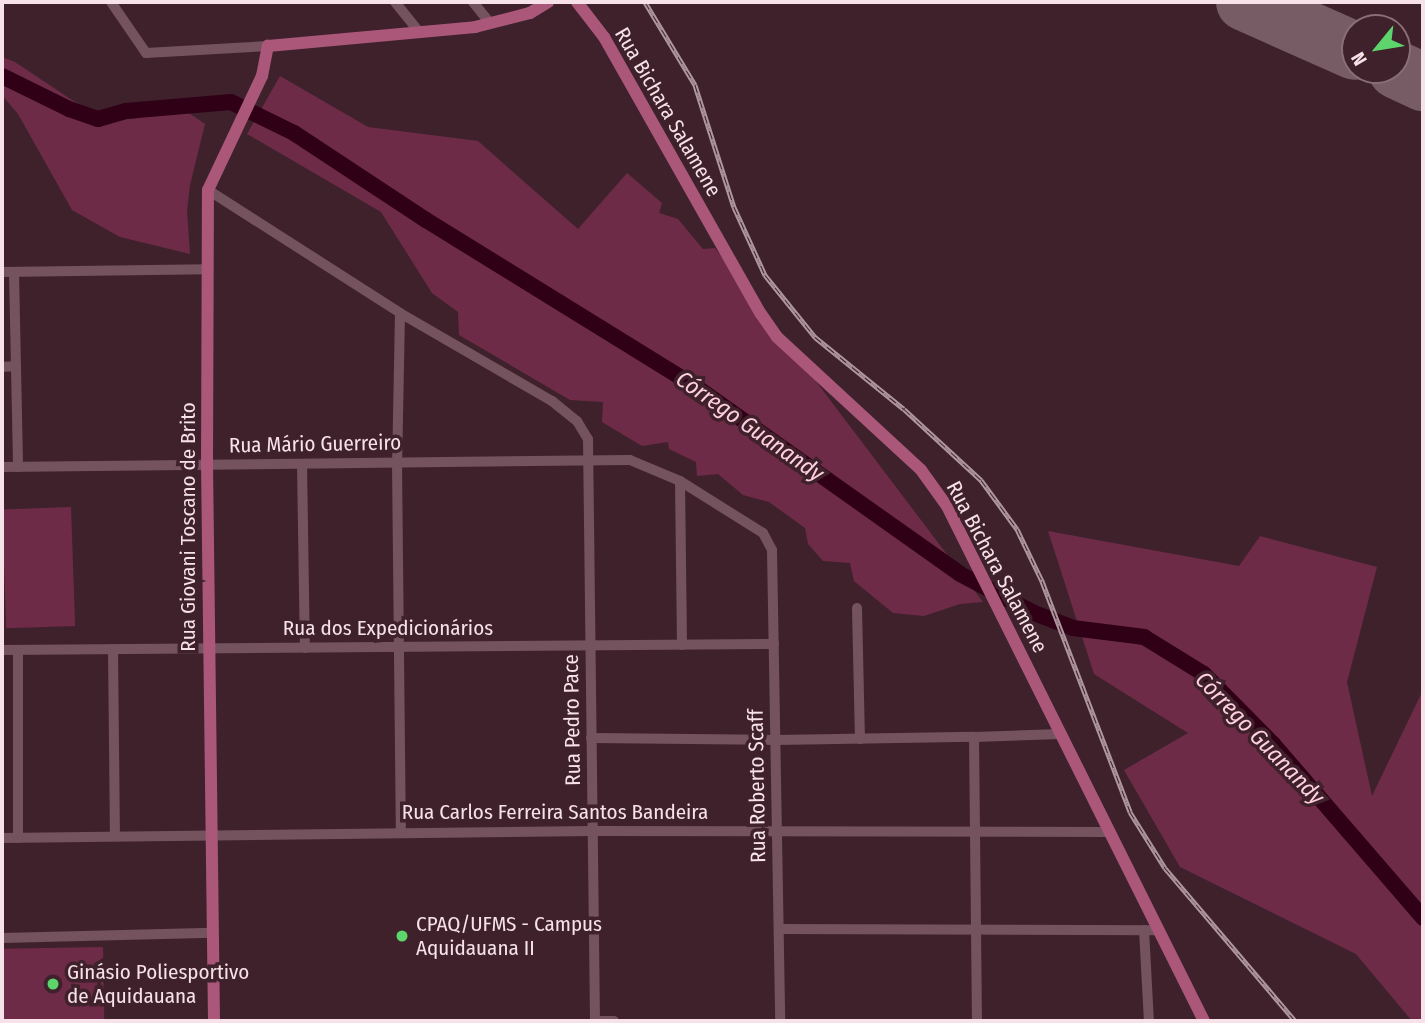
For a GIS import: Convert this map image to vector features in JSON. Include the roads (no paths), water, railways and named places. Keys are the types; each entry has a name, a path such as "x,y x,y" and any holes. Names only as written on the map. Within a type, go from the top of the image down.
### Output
{"main road":[{"path":"268,46 490,23 530,13 548,2"},
{"name":"Rua Bichara Salamene","path":"577,2 604,37 766,322 778,337 921,470 947,506 1108,832 1151,930 1204,1021"},
{"name":"Rua Giovani Toscano de Brito","path":"214,1021 206,465 208,190 260,80 268,46"}],"street":[{"path":"111,2 146,53 268,46"},
{"path":"395,2 419,32"},
{"path":"473,2 490,23"},
{"name":"Rua Pedro Pace","path":"208,190 400,313 560,408 577,421 588,439 595,1021"},
{"path":"2,272 207,269"},
{"path":"14,272 18,467"},
{"path":"400,313 397,463 401,832"},
{"path":"2,367 16,366"},
{"name":"Rua Mário Guerreiro","path":"2,467 630,460 680,481"},
{"path":"302,464 305,648"},
{"path":"680,481 682,645"},
{"name":"Rua Roberto Scaff","path":"680,481 763,533 772,550 780,1021"},
{"path":"857,608 860,739"},
{"name":"Rua dos Expedicionários","path":"2,650 774,644"},
{"path":"113,649 115,836"},
{"path":"18,650 18,838"},
{"path":"591,738 775,740 1060,734"},
{"path":"974,737 978,1021"},
{"name":"Rua Carlos Ferreira Santos Bandeira","path":"2,838 401,832 1108,832"},
{"path":"779,929 1151,930 1149,1021"},
{"path":"2,938 213,933"},
{"path":"595,1021 614,1021"}],"waterway":[{"name":"Córrego Guanandy","path":"2,76 69,109 98,119 126,111 231,102 294,133 426,220 692,384 960,574 1034,613 1073,628 1144,637 1204,674 1273,744 1423,918"}],"railway":[{"path":"645,2 695,85 734,207 765,275 815,337 904,409 981,480 1017,529 1042,581 1130,812 1165,868 1295,1021"}],"place":[{"name":"CPAQ/UFMS - Campus Aquidauana II","path":"402,936"},
{"name":"Ginásio Poliesportivo de Aquidauana","path":"53,984"}]}
